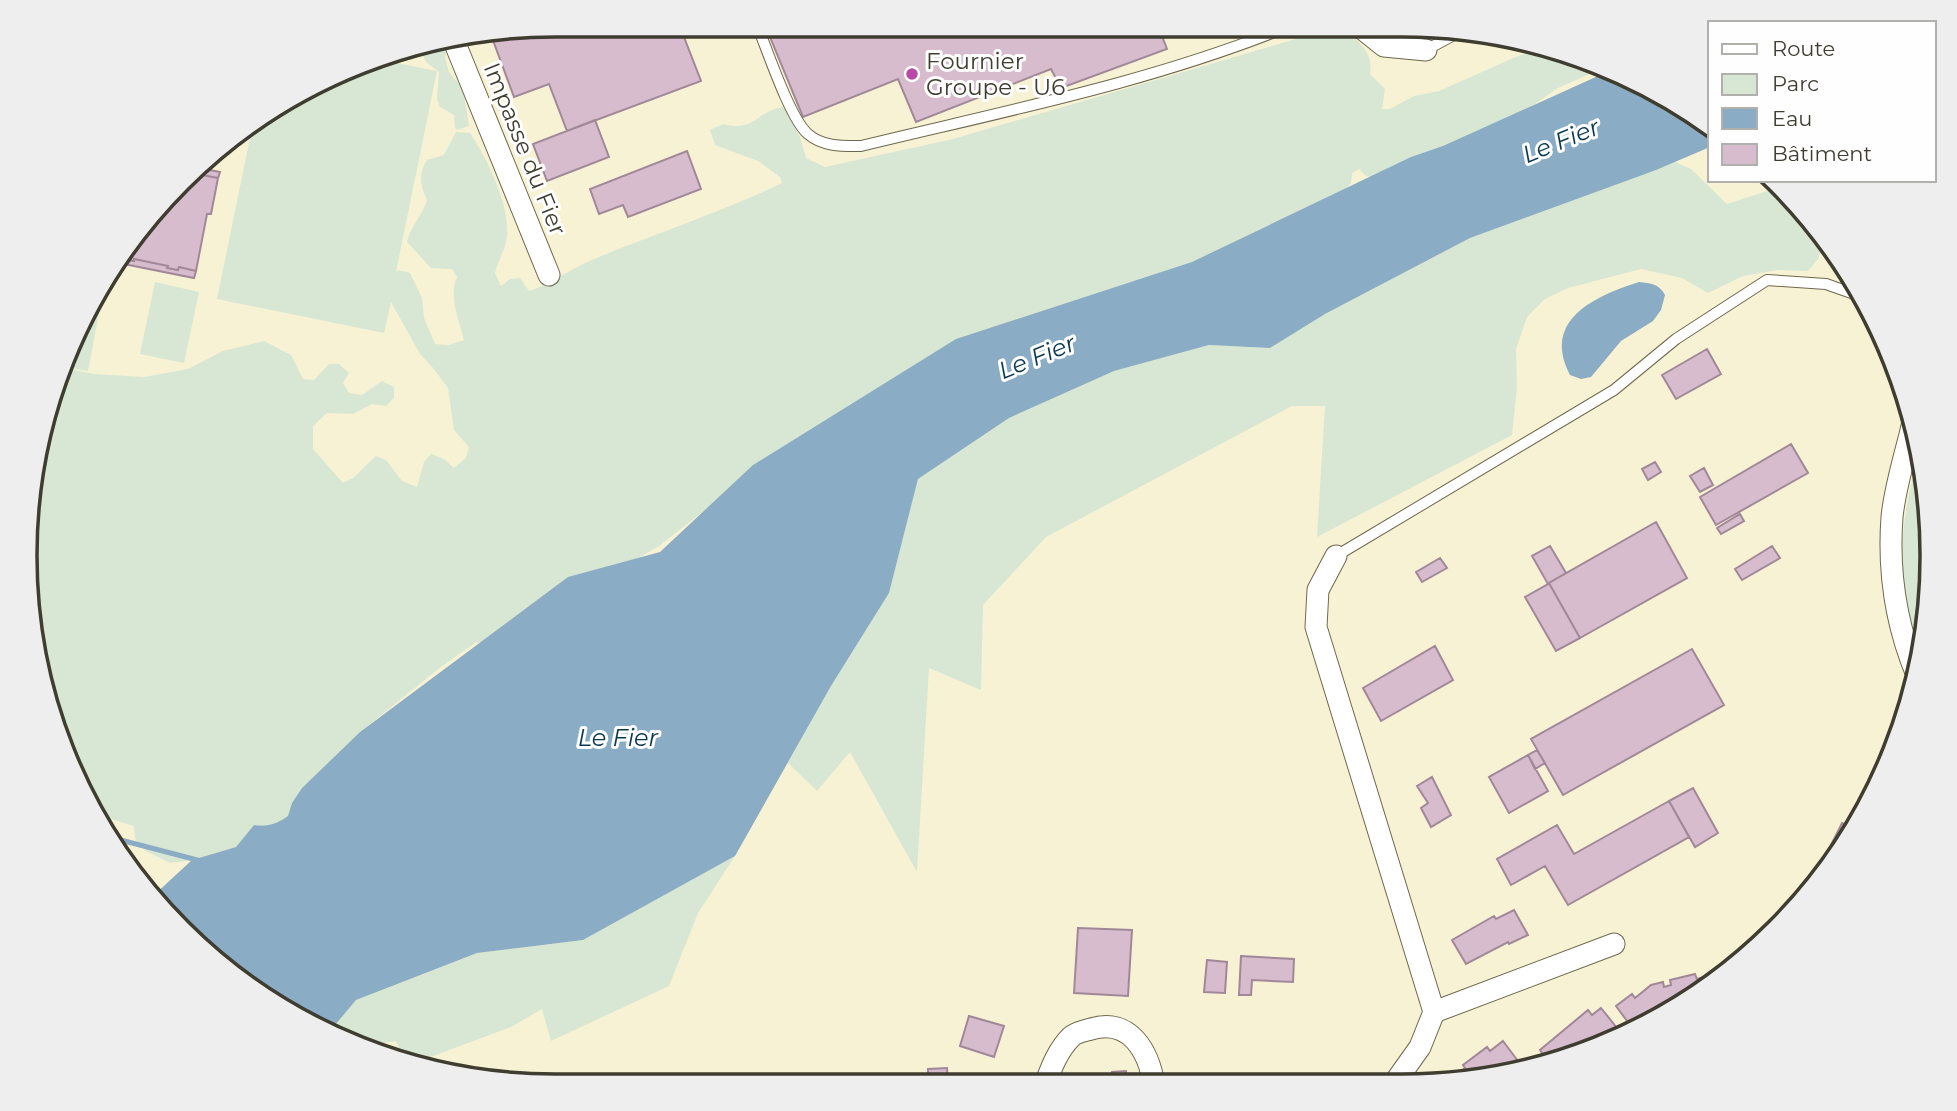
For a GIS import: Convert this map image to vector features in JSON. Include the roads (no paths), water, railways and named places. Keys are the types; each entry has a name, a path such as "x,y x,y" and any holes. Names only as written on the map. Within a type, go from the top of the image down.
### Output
{"street":[{"path":"1373,37 1384,46 1426,50"},
{"name":"Impasse du Fier","path":"456,47 549,275"},
{"path":"1908,444 1892,515 1891,579 1910,657"},
{"path":"1336,556 1318,590 1316,627 1434,1012 1420,1047 1401,1074"},
{"path":"1434,1012 1614,944"},
{"path":"1049,1074 1055,1060 1073,1035 1106,1024 1133,1035 1153,1074"}],"lane":[{"path":"762,37 791,109 807,134 830,145 861,146 1071,98 1263,37"},
{"path":"1426,50 1446,39"},
{"path":"1336,556 1614,390 1676,339 1767,280 1826,284 1848,292"}],"water":[{"name":"Le Fier","path":"1599,76 1661,106 1708,137 1708,148 1656,170 1470,238 1325,314 1270,348 1209,345 1114,371 1009,418 918,479 889,593 831,686 735,856 583,940 477,953 356,1000 335,1025 296,1005 240,967 213,946 159,890 192,860 236,847 254,825 272,824 288,816 292,803 302,788 360,732 568,577 660,552 753,465 956,339 1192,262 1411,157 1443,146"},
{"path":"1639,282 1660,288 1665,295 1661,310 1653,321 1621,341 1591,377 1581,379 1570,375 1563,356 1562,339 1567,325 1590,303"}],"waterway":[{"path":"122,840 201,861"}],"place":[{"name":"Fournier Groupe - U6","path":"912,74"}]}
